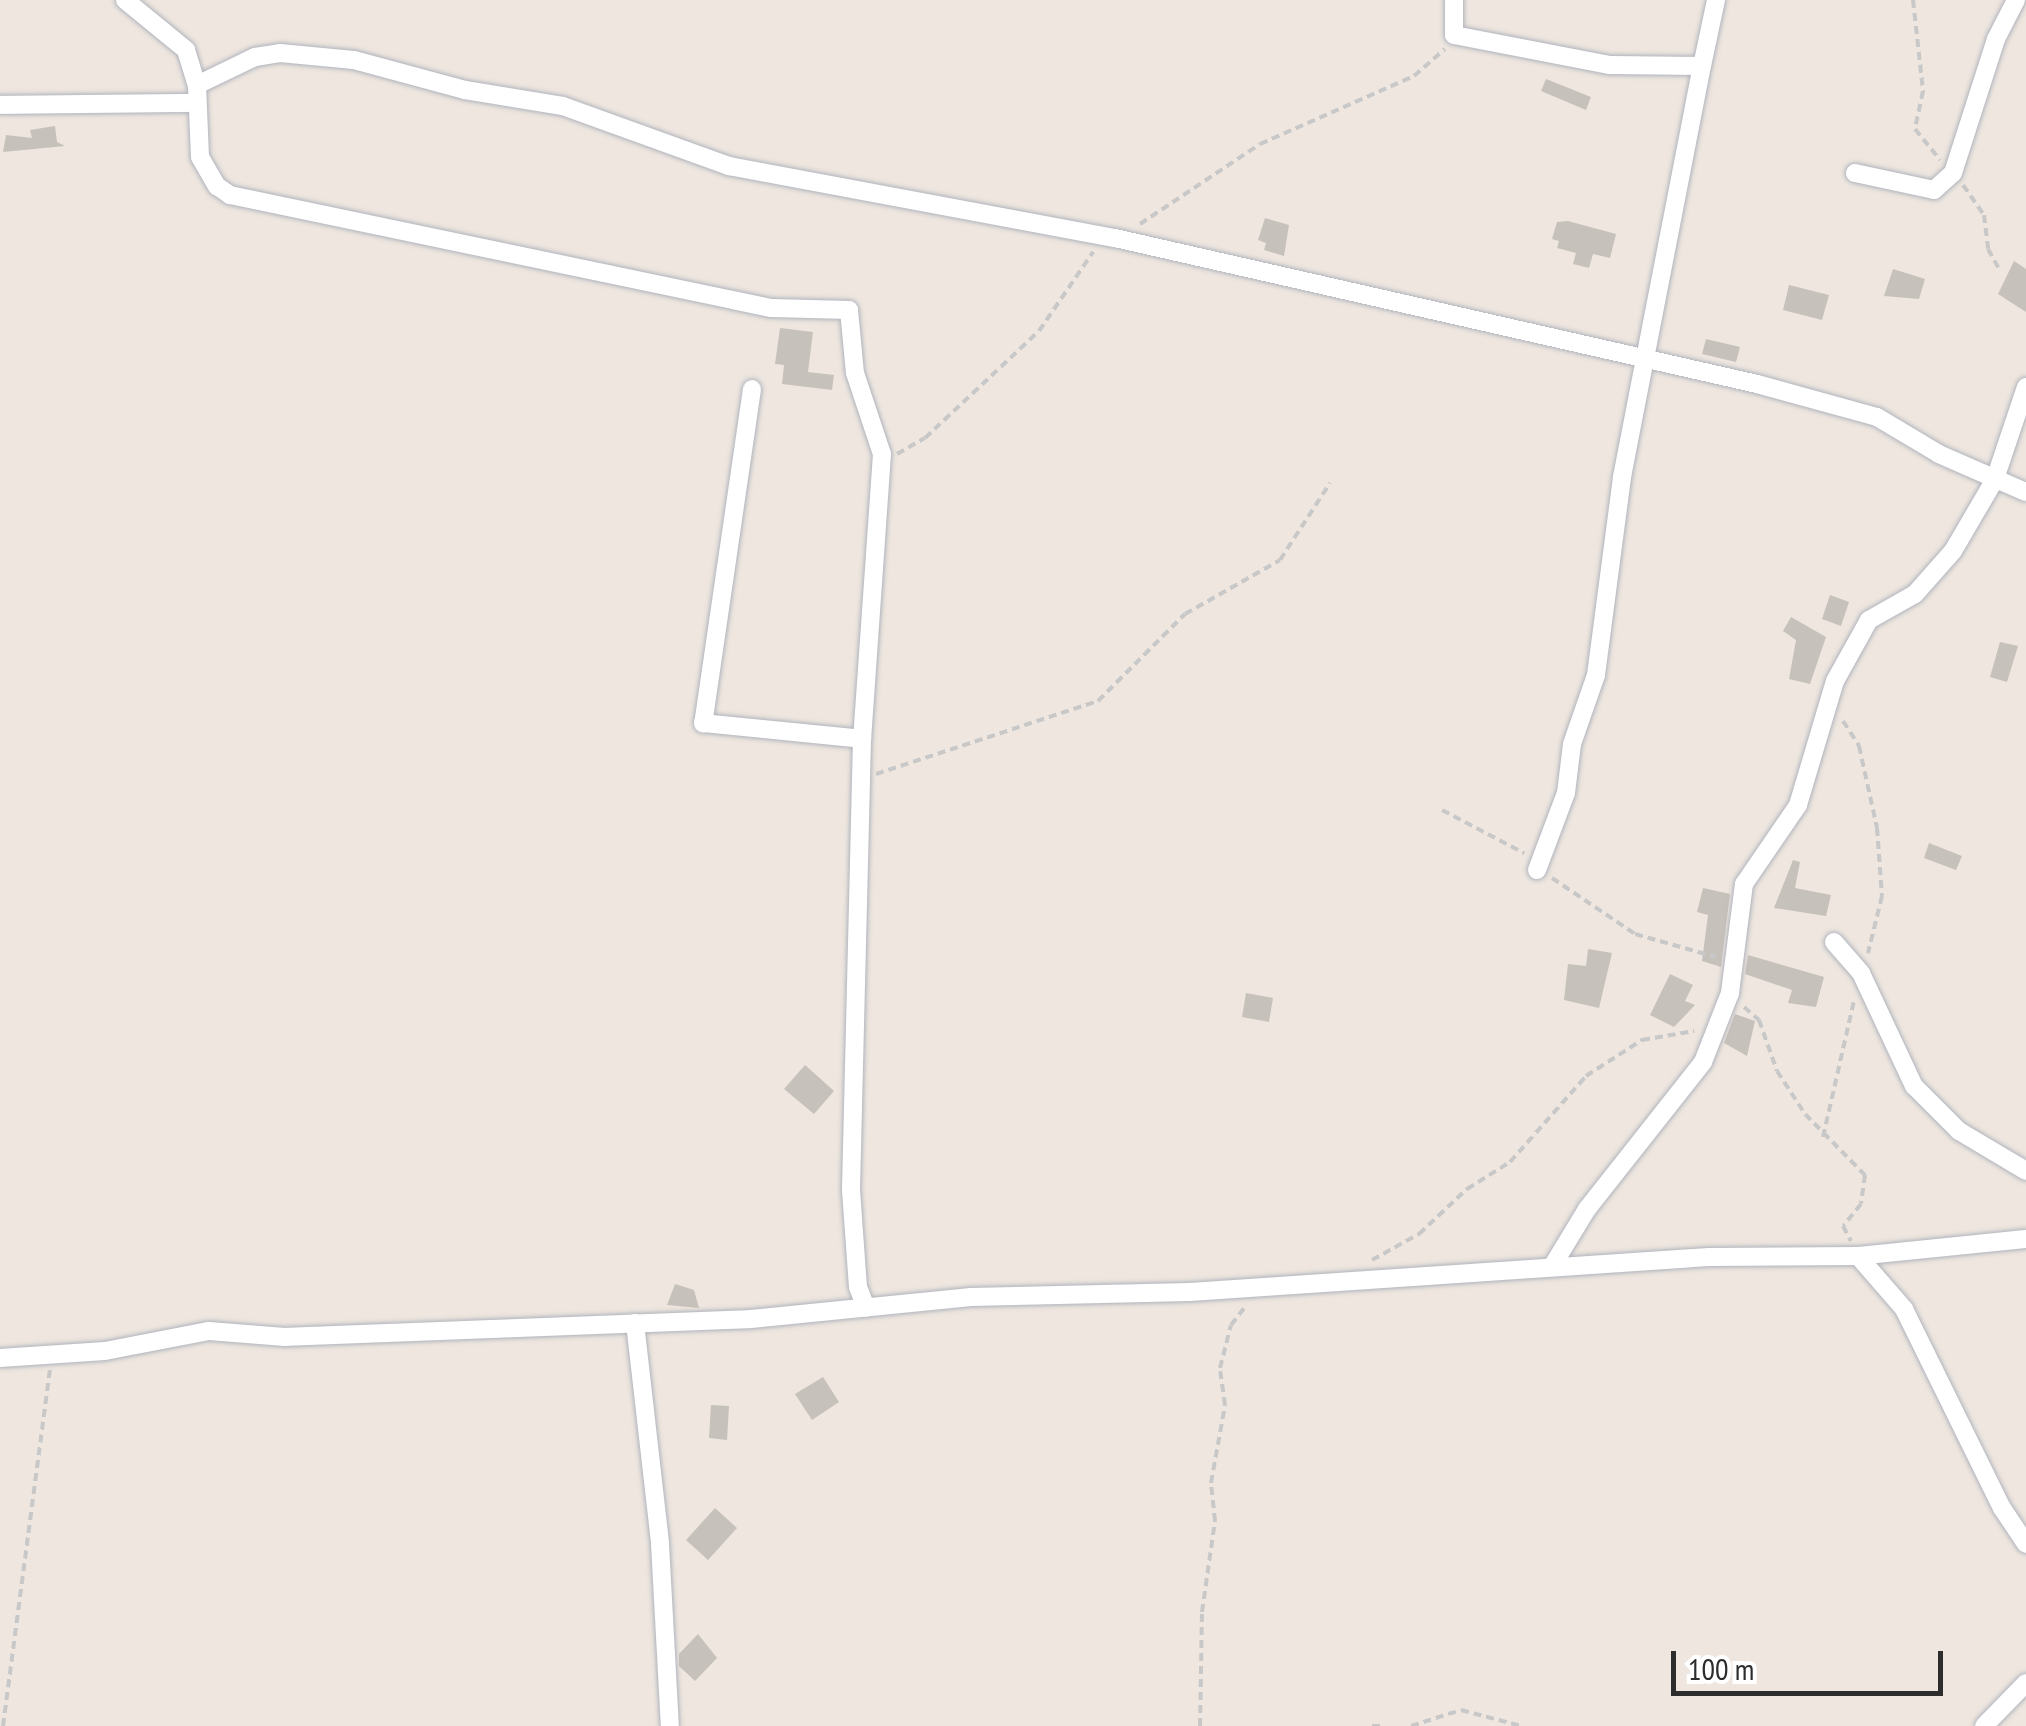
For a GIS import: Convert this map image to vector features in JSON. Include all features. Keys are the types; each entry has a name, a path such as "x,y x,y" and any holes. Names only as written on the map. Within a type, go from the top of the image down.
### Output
{"street":[{"path":"126,0 186,50 197,94 200,157 217,186 230,195 771,308 850,310 855,373 882,454 862,739 851,1190 858,1287 866,1308"},
{"path":"1454,0 1454,35 1610,65 1702,66"},
{"path":"1537,870 1566,792 1572,744 1596,674 1644,362 1716,0"},
{"path":"1855,174 1934,190 1953,173 1996,39 2016,0"},
{"path":"0,88 0,102 197,94 268,55 354,60 465,90 563,106 729,166 1115,238 1877,417 2026,492"},
{"path":"752,389 703,723 862,739"},
{"path":"1553,1265 1596,1197 1703,1062 1730,992 1730,962 1744,884 1798,805 1828,701 1869,620 1916,594 1941,566 1994,479 2024,404"},
{"path":"1834,942 1861,973 1914,1086 1959,1131 2026,1171"},
{"path":"0,1358 52,1356 209,1331 285,1337 636,1323 1553,1265 1858,1256 2026,1239"},
{"path":"1858,1256 1904,1309 2002,1508 2026,1544"},
{"path":"636,1323 659,1528 670,1726"},
{"path":"1984,1726 2026,1683"}],"path":[{"path":"862,780 1098,701 1184,614 1280,560 1330,483"},
{"path":"1823,1137 1882,896 1877,828 1859,746 1828,701"},
{"path":"1442,810 1517,846 1537,870 1635,934 1730,962"},
{"path":"1730,992 1759,1020 1777,1070 1823,1137 1865,1175 1861,1204 1843,1226 1858,1256"},
{"path":"1369,1262 1419,1234 1468,1189 1510,1162 1586,1076 1642,1040 1716,1026"},
{"path":"1200,1726 1202,1612 1215,1522 1211,1483 1225,1406 1223,1351 1231,1325 1270,1285"},
{"path":"3,1726 52,1356"},
{"path":"1411,1726 1461,1710 1521,1726"},
{"path":"1372,1726 1385,1726"}],"building":[{"path":"1546,79 1591,97 1586,110 1541,91"},
{"path":"55,126 57,142 65,146 3,152 6,135 32,138 30,130"},
{"path":"1265,218 1289,225 1284,256 1264,250 1266,243 1258,240"},
{"path":"1568,221 1616,234 1610,258 1593,254 1589,268 1573,264 1576,253 1557,248 1559,241 1552,239 1557,222"},
{"path":"2014,261 2026,269 2026,312 1998,294"},
{"path":"1893,269 1925,279 1919,299 1884,296"},
{"path":"1789,285 1829,295 1822,320 1783,310"},
{"path":"780,328 813,332 808,372 834,375 832,390 782,384 784,365 775,364"},
{"path":"1706,339 1740,347 1736,362 1702,354"},
{"path":"1830,595 1849,602 1841,626 1822,619"},
{"path":"1791,617 1826,637 1810,684 1789,679 1796,640 1783,631"},
{"path":"2000,642 2018,646 2007,682 1990,677"},
{"path":"1929,843 1962,856 1956,870 1924,858"},
{"path":"1793,860 1800,862 1795,888 1831,895 1826,916 1774,908"},
{"path":"1703,888 1730,894 1721,967 1702,961 1708,915 1697,912"},
{"path":"1588,949 1612,953 1599,1008 1564,1000 1568,964 1586,966"},
{"path":"1748,955 1824,977 1816,1007 1788,1003 1792,990 1745,974"},
{"path":"1670,974 1693,985 1685,1001 1695,1005 1674,1027 1650,1015"},
{"path":"1246,993 1273,998 1269,1022 1242,1017"},
{"path":"1735,1014 1755,1021 1747,1056 1724,1043"},
{"path":"805,1065 834,1091 814,1114 784,1089"},
{"path":"675,1284 694,1290 699,1308 667,1305"},
{"path":"823,1377 839,1402 812,1420 795,1394"},
{"path":"711,1405 729,1406 727,1440 709,1438"},
{"path":"715,1508 737,1528 708,1560 686,1540"},
{"path":"698,1634 717,1658 695,1681 679,1666 679,1654"}]}
